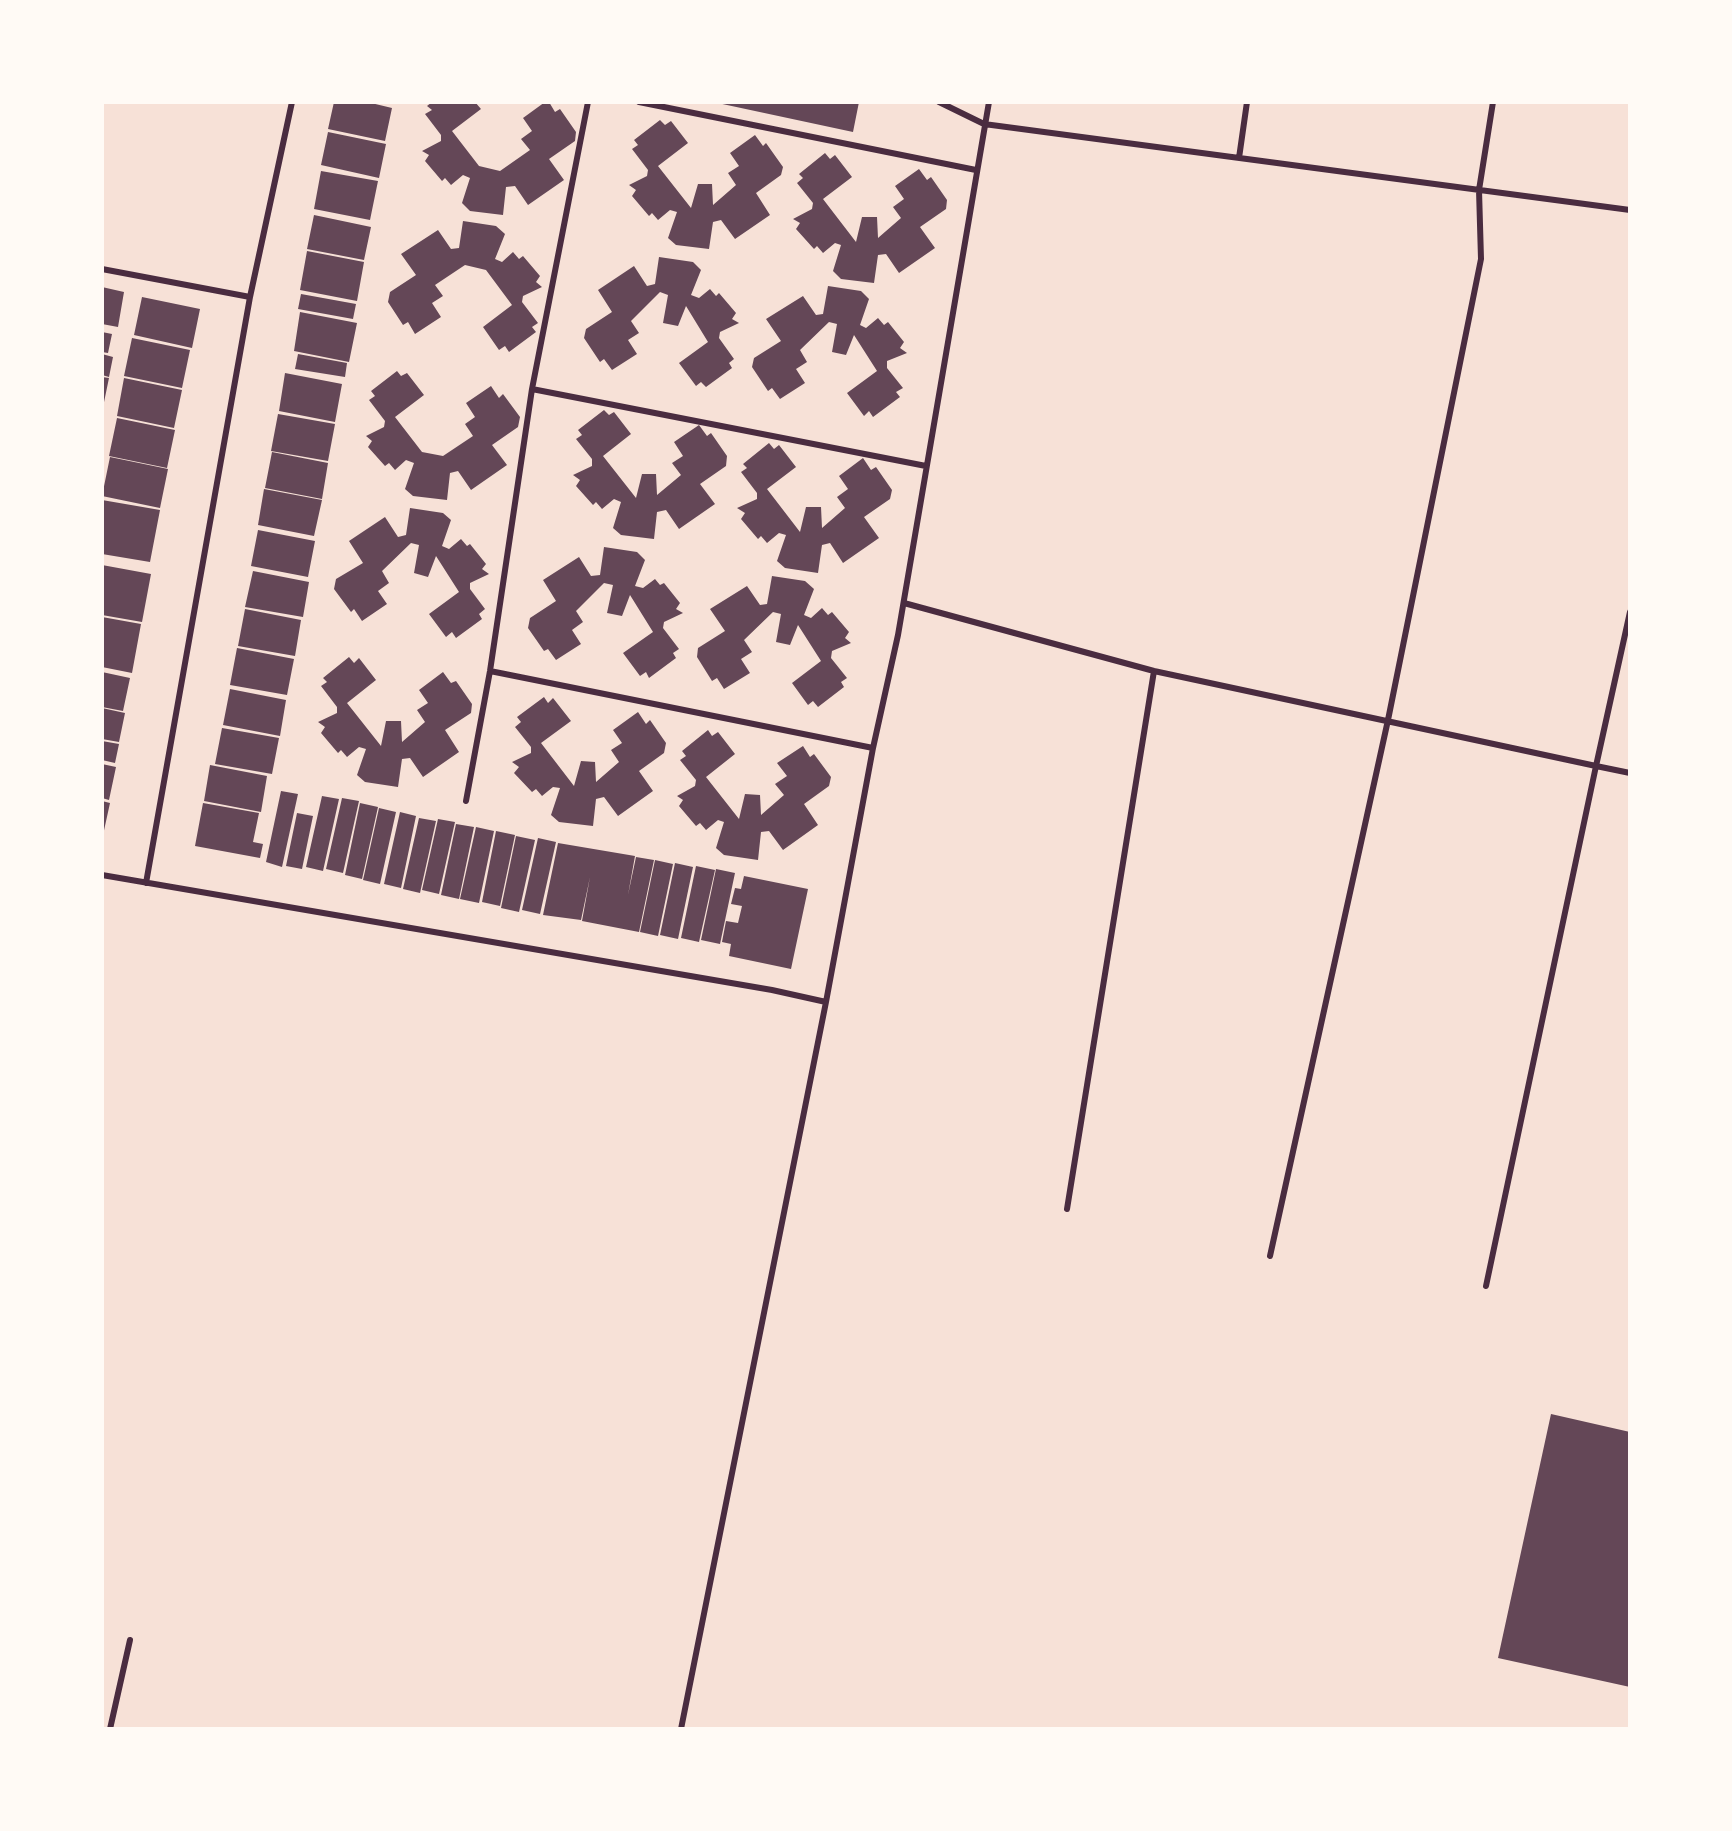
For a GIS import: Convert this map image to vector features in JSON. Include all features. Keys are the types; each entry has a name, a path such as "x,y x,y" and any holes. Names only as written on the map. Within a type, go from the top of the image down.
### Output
{"street":[{"path":"146,883 250,297 292,102"},
{"path":"466,801 490,670 532,389 588,102"},
{"path":"639,102 976,170"},
{"path":"939,102 984,124 1630,210"},
{"path":"681,1729 826,1002 873,748 898,635 989,102"},
{"path":"1239,158 1247,102"},
{"path":"1270,1256 1388,720 1481,259 1479,190 1493,102"},
{"path":"102,269 250,297"},
{"path":"532,389 927,466"},
{"path":"904,603 1154,671 1630,773"},
{"path":"1486,1286 1630,612"},
{"path":"490,670 873,748"},
{"path":"1066,1209 1154,671"},
{"path":"102,875 760,988 826,1002"},
{"path":"110,1729 130,1640"}],"building":[{"path":"334,102 367,102 392,108 385,141 328,129"},
{"path":"432,102 475,102 481,109 452,131 479,166 500,171 530,150 521,139 532,131 523,118 545,102 549,102 555,112 560,109 576,132 575,141 549,159 564,180 528,205 515,186 506,187 503,215 470,211 462,203 470,178 463,175 451,185 445,178 442,181 425,161 429,155 422,151 441,141 441,135 425,114 432,110 427,106"},
{"path":"713,102 859,102 853,132"},
{"path":"660,120 665,125 671,121 688,143 658,166 691,208 698,184 712,184 713,205 736,185 728,173 739,166 730,153 755,135 763,146 766,143 783,167 781,175 756,193 770,215 735,239 721,220 713,222 709,249 676,245 668,238 677,212 670,210 658,220 652,213 649,216 632,196 636,190 629,185 647,176 648,170 632,149 638,145 634,140"},
{"path":"328,132 386,144 379,178 321,165"},
{"path":"825,153 830,159 835,155 852,177 823,199 856,242 862,217 877,217 878,238 901,218 893,207 904,199 895,186 919,169 927,180 931,177 947,200 946,209 920,227 935,248 899,273 886,254 878,255 874,283 841,279 833,271 841,245 835,243 823,253 817,246 814,249 796,229 800,223 793,219 812,209 813,203 797,183 803,178 799,174"},
{"path":"321,171 378,181 370,220 314,209"},
{"path":"314,215 371,227 364,260 307,249"},
{"path":"463,221 496,226 505,234 495,259 502,262 513,252 519,259 523,256 540,276 536,282 542,287 523,296 522,302 538,323 532,327 536,332 509,352 505,346 499,350 483,327 512,305 486,270 465,265 435,285 443,296 432,303 441,317 415,334 408,322 403,325 388,302 390,292 416,275 401,254 438,230 451,249 459,248"},
{"path":"307,251 364,262 357,301 300,290"},
{"path":"659,257 693,262 701,270 691,295 699,298 710,289 716,296 719,293 736,313 732,319 739,323 720,332 719,338 734,359 729,363 732,368 706,387 701,382 696,386 679,363 708,342 686,306 678,326 663,323 668,295 660,292 631,321 639,333 628,340 637,354 612,370 604,359 600,362 584,338 586,329 612,312 598,290 634,266 647,286 655,284"},
{"path":"828,286 861,291 869,299 860,325 866,328 878,318 884,325 888,322 904,342 900,348 907,353 887,361 887,368 903,388 896,392 900,397 873,417 869,411 864,416 847,393 877,371 854,335 846,355 832,352 837,324 829,322 800,350 807,362 796,369 805,383 780,399 772,388 768,391 752,367 754,358 781,341 766,319 803,296 816,315 823,314"},
{"path":"102,287 124,292 118,327 102,324"},
{"path":"301,294 356,304 353,319 298,309"},
{"path":"142,297 200,309 192,348 134,335"},
{"path":"300,312 357,323 349,362 294,351"},
{"path":"102,332 112,334 108,353 102,352"},
{"path":"132,338 190,350 182,388 124,376"},
{"path":"102,354 113,357 109,377 102,375"},
{"path":"298,354 347,363 345,377 295,369"},
{"path":"397,371 401,376 407,373 424,395 395,417 422,452 443,456 473,436 465,424 475,417 466,403 491,386 499,398 503,394 520,417 518,427 492,445 507,465 471,490 458,471 450,473 447,500 413,496 405,489 414,463 406,460 395,470 389,463 385,466 368,447 372,441 366,436 384,427 385,421 369,400 375,396 371,391"},
{"path":"285,373 342,384 335,422 279,411"},
{"path":"102,377 109,378 103,407 102,407"},
{"path":"124,378 182,390 174,428 117,416"},
{"path":"604,410 609,415 614,412 631,434 603,456 636,498 642,474 656,474 657,495 681,475 672,463 683,456 674,442 699,425 707,436 711,433 727,456 726,466 700,484 715,504 679,529 666,510 657,512 654,539 621,535 613,528 621,502 614,499 602,509 596,502 593,505 576,486 580,480 573,475 592,466 592,459 576,439 582,435 578,430"},
{"path":"278,414 335,424 328,461 271,451"},
{"path":"117,418 175,430 167,468 109,456"},
{"path":"769,443 774,449 779,445 796,467 767,489 800,532 806,507 821,507 822,528 845,508 837,497 848,489 839,476 863,458 871,470 876,467 892,490 890,499 864,517 879,538 843,563 830,543 822,545 818,573 785,568 777,561 786,535 779,533 767,543 761,536 758,539 741,519 745,513 737,508 757,499 757,493 741,472 747,468 743,464"},
{"path":"272,452 328,463 322,499 265,488"},
{"path":"110,457 168,469 160,508 102,496"},
{"path":"264,489 322,500 314,536 258,525"},
{"path":"102,500 160,510 150,562 102,554"},
{"path":"410,508 443,513 451,520 442,546 449,549 461,539 467,546 470,544 486,564 482,569 489,574 470,583 470,589 485,609 479,614 482,619 456,638 452,632 446,637 429,614 459,592 436,556 428,577 414,573 419,545 411,543 382,571 389,583 378,591 387,604 362,621 354,609 351,612 334,589 336,579 363,563 349,541 385,517 398,537 406,535"},
{"path":"258,530 315,541 308,577 251,566"},
{"path":"604,547 637,552 645,560 635,586 643,588 655,579 660,585 664,583 680,603 676,609 683,613 664,622 663,628 679,649 673,653 676,658 649,678 646,672 640,676 623,653 653,632 630,595 622,616 607,613 613,585 604,583 576,611 583,622 572,630 581,644 556,660 548,649 544,651 528,628 530,618 556,601 543,580 579,557 591,576 600,575"},
{"path":"102,565 151,574 142,622 102,615"},
{"path":"253,571 309,582 303,617 245,607"},
{"path":"772,576 805,581 814,589 804,615 811,618 822,608 828,615 832,612 849,632 845,638 851,643 832,651 831,658 847,678 841,682 844,687 818,707 813,701 808,705 792,683 821,661 798,625 790,645 776,642 781,614 773,612 744,640 752,652 741,659 750,673 724,689 717,678 712,681 697,657 698,648 725,631 710,609 747,586 760,605 767,604"},
{"path":"245,609 301,620 295,656 238,646"},
{"path":"102,617 141,624 132,673 102,667"},
{"path":"237,648 294,659 287,695 230,685"},
{"path":"349,657 354,663 359,658 376,680 347,703 381,746 386,721 401,721 402,742 425,722 417,710 428,703 419,690 443,672 451,683 456,681 472,704 471,713 445,730 459,752 423,777 410,758 402,759 398,787 365,782 357,775 366,749 359,747 347,757 341,750 338,753 321,733 325,727 318,722 337,713 337,707 321,686 327,682 323,678"},
{"path":"102,672 130,678 123,711 102,707"},
{"path":"230,689 286,700 280,736 223,725"},
{"path":"544,697 548,703 553,698 571,721 541,743 574,786 581,761 595,762 596,782 619,762 611,750 622,743 613,730 638,712 646,724 650,720 666,743 664,753 639,771 653,791 618,816 604,797 596,799 593,826 559,822 551,815 560,788 553,787 542,796 536,789 532,792 514,773 519,767 512,762 531,753 531,747 515,727 521,722 517,717"},
{"path":"102,708 125,713 119,742 102,739"},
{"path":"222,728 279,738 272,774 215,764"},
{"path":"708,730 712,736 718,732 735,754 706,777 739,819 745,794 760,795 761,815 784,795 775,784 787,776 777,763 803,746 810,757 814,754 831,777 829,786 804,804 818,825 783,850 769,831 761,832 758,860 724,855 716,848 724,822 718,820 706,830 700,823 696,826 679,806 683,800 677,796 695,786 696,780 680,760 686,756 682,751"},
{"path":"102,741 119,744 115,763 102,760"},
{"path":"102,764 116,767 109,800 102,798"},
{"path":"210,765 267,776 261,812 204,801"},
{"path":"281,791 298,794 282,867 266,862"},
{"path":"322,796 339,799 323,871 306,867"},
{"path":"342,798 359,801 343,873 326,869"},
{"path":"102,801 110,803 103,835 102,834"},
{"path":"203,803 259,813 253,842 263,844 260,858 195,846"},
{"path":"360,803 378,807 362,879 345,875"},
{"path":"379,808 396,812 380,884 363,880"},
{"path":"400,812 416,816 401,888 384,884"},
{"path":"297,813 313,816 302,869 286,866"},
{"path":"419,818 436,821 420,893 403,889"},
{"path":"438,819 455,822 439,894 422,890"},
{"path":"456,824 474,827 459,899 441,895"},
{"path":"476,827 494,831 479,903 460,899"},
{"path":"496,831 515,835 500,906 482,902"},
{"path":"516,836 535,840 519,912 501,908"},
{"path":"538,838 556,842 540,914 522,910"},
{"path":"558,843 635,856 628,895 636,857 654,860 639,932 582,921 590,877 581,920 543,915"},
{"path":"655,860 673,864 658,936 640,932"},
{"path":"675,863 693,867 678,939 660,935"},
{"path":"696,866 715,870 699,942 681,938"},
{"path":"716,869 735,873 720,944 701,940"},
{"path":"744,876 808,889 791,969 729,956 731,944 722,942 726,921 738,923 742,906 731,904 735,888 741,889"},
{"path":"1551,1414 1630,1432 1630,1687 1498,1658"}]}
